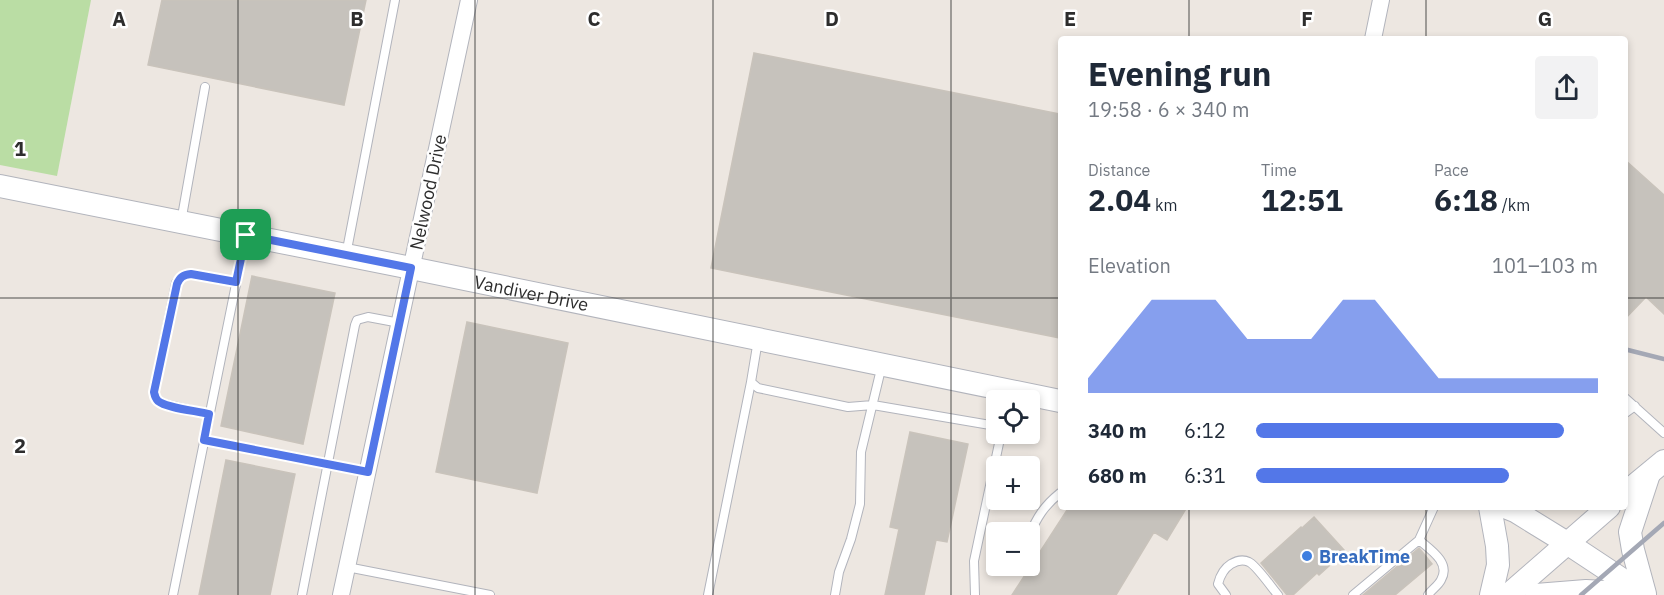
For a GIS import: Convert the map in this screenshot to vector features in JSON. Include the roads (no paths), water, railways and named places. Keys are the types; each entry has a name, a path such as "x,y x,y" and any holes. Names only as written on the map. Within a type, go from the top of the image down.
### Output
{"main road":[{"name":"Vandiver Drive","path":"0,186 882,364 986,390"},
{"name":"Vandiver Drive","path":"1040,399 1058,401"},
{"path":"1628,491 1656,467"},
{"path":"1646,594 1630,532 1656,467"},
{"path":"1491,510 1498,565 1491,595"},
{"path":"1512,510 1567,543 1625,583 1646,594"},
{"path":"1508,595 1606,510"},
{"path":"1536,595 1586,591 1646,594"}],"street":[{"name":"Nelwood Drive","path":"341,595 469,0"},
{"path":"1374,36 1382,0"}],"lane":[{"path":"346,255 395,0"},
{"path":"181,222 205,87"},
{"path":"173,595 246,235"},
{"path":"209,414 161,403 155,398 156,381 180,278 191,274 236,282"},
{"path":"302,595 355,325 357,320 368,317 400,323"},
{"path":"708,595 758,339"},
{"path":"835,595 839,572 860,504 861,452 882,364"},
{"path":"751,382 758,388 848,407 873,405 986,424"},
{"path":"1628,400 1664,433"},
{"path":"1628,411 1635,406"},
{"path":"204,440 368,472"},
{"path":"975,595 974,561 999,444"},
{"path":"1035,522 1037,516 1058,495"},
{"path":"1353,595 1419,540 1433,510"},
{"path":"1419,540 1443,563 1440,583 1428,595"},
{"path":"1226,595 1218,584 1219,577 1226,567 1242,561 1251,562 1278,595"},
{"path":"347,567 490,595"}],"railway":[{"path":"1628,350 1664,359"},
{"path":"1581,595 1664,523"}],"place":[{"name":"BreakTime","path":"1307,556"}]}
